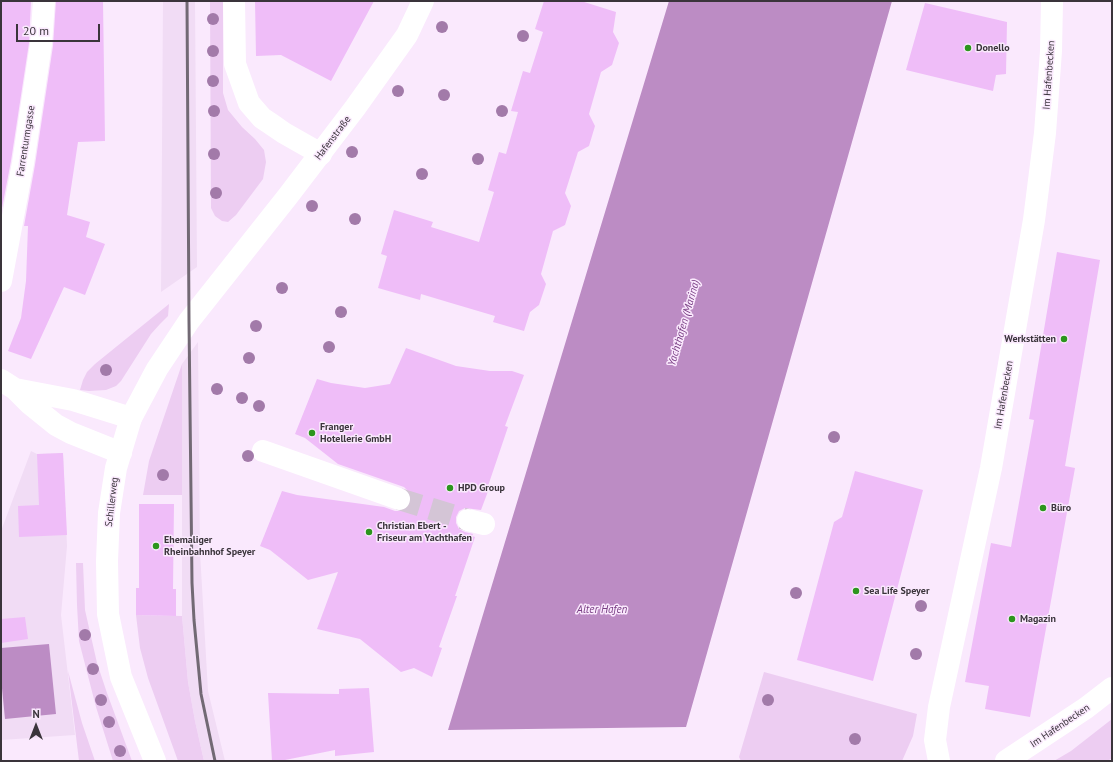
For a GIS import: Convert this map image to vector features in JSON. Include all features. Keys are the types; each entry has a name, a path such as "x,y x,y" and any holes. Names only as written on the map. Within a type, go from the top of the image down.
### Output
{"street":[{"name":"Farrenturmgasse","path":"1,281 23,163 41,44 44,1"},
{"path":"234,1 236,64 249,103 262,118 284,133 321,154"},
{"name":"Hafenstraße","path":"232,268 355,108 407,34 424,1"},
{"name":"Im Hafenbecken","path":"939,761 935,740 939,708 991,468 1034,220 1045,133 1052,2"},
{"name":"Schillerweg","path":"155,761 122,677 108,614 106,561 109,512 116,468 131,418 157,369 189,321 232,268"},
{"path":"8,385 73,400 131,418"},
{"path":"8,385 56,425 71,433 120,453"},
{"path":"263,451 399,499"},
{"name":"Im Hafenbecken","path":"1006,761 1086,708 1112,688"}],"shaded area":[{"path":"163,1 195,1 197,267 161,292"},
{"path":"210,1 223,1 223,93 228,110 264,150 266,162 263,179 236,215 228,222 222,221 215,216 211,208"},
{"path":"169,304 168,316 151,334 121,381 116,386 106,390 80,390 87,372 95,364"},
{"path":"198,342 200,552 208,691 225,761 204,761 188,682 182,616 182,364"},
{"path":"182,364 182,495 143,495 149,461"},
{"path":"31,451 37,454 63,453 67,546 61,615 75,735 1,740 1,531"},
{"path":"76,563 83,563 85,610 97,663 132,761 113,761 96,707 79,641"},
{"path":"136,615 182,616 188,682 204,761 178,761 148,678 140,648"},
{"path":"68,671 82,723 95,761 79,761"},
{"path":"764,672 917,714 913,736 902,761 741,761 739,757"},
{"path":"1112,719 1112,758 1108,761 1054,761 1071,751"}],"water":[{"name":"Alter Hafen","path":"669,1 892,1 686,727 448,730"},
{"path":"49,644 56,714 5,719 1,678 1,648"}],"building":[{"path":"1,1 31,1 29,43 11,161 1,213"},
{"path":"56,1 103,1 105,141 78,142 67,215 90,222 86,237 105,244 85,295 64,287 31,359 8,351 21,318 26,281 28,226 24,226 53,46"},
{"path":"255,1 374,1 331,81 281,55 256,56"},
{"path":"544,1 581,1 616,12 613,32 619,43 612,65 601,72 589,114 595,126 589,146 578,152 565,193 571,206 565,225 553,231 541,274 546,284 539,305 530,312 524,331 493,322 495,316 421,294 420,300 378,288 387,256 381,254 394,210 433,222 431,227 479,242 494,192 488,190 499,152 506,154 518,112 511,111 523,71 530,73 543,32 535,29"},
{"path":"925,3 1007,22 1006,74 996,75 993,91 906,70"},
{"path":"1057,252 1100,260 1065,466 1075,468 1030,717 985,709 989,686 965,682 991,543 1011,547 1034,420 1029,419"},
{"path":"406,348 456,366 490,371 512,371 524,375 505,426 508,427 481,510 465,508 459,511 456,517 456,523 459,529 473,534 472,536 475,537 455,596 457,596 439,647 442,648 432,677 414,668 401,672 360,639 317,629 338,572 308,580 270,550 260,546 282,491 297,495 384,507 395,511 402,511 411,503 411,496 404,487 338,464 305,438 295,434 317,379 331,383 365,388 390,384"},
{"path":"63,453 67,535 19,537 18,506 39,505 37,454"},
{"name":"Sea Life Speyer","path":"855,471 923,490 873,681 797,660 834,522 842,517"},
{"name":"Ehemaliger Rheinbahnhof Speyer","path":"139,504 174,504 173,589 176,589 176,616 136,615 136,588 139,588"},
{"path":"25,617 28,639 1,643 1,619"},
{"path":"369,688 374,752 335,756 335,750 280,761 272,761 268,693 339,694 339,689"}],"tunnel":[{"path":"399,499 468,520"}],"railway":[{"path":"187,1 192,583 201,694 215,761"}],"place":[{"name":"Donello","path":"968,48"},
{"name":"Werkstätten","path":"1064,339"},
{"name":"Franger Hotellerie GmbH","path":"312,433"},
{"name":"HPD Group","path":"450,488"},
{"name":"Büro","path":"1043,508"},
{"name":"Christian Ebert - Friseur am Yachthafen","path":"369,532"},
{"name":"Ehemaliger Rheinbahnhof Speyer","path":"156,546"},
{"name":"Sea Life Speyer","path":"856,591"},
{"name":"Magazin","path":"1012,619"}],"water label":[{"name":"Yachthafen (Marina)","path":"684,323"}]}
